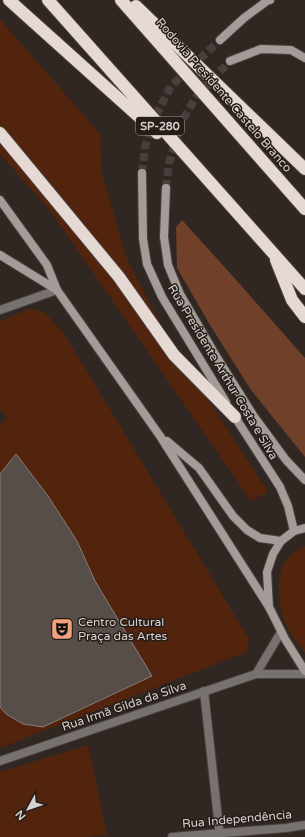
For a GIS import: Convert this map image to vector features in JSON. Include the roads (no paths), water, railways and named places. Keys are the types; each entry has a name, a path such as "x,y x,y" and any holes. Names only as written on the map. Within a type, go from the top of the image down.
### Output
{"highway":[{"path":"9,0 202,172"},
{"name":"SP-280","path":"48,0 305,289"},
{"name":"Rodovia Presidente Castelo Branco","path":"121,0 305,209"},
{"path":"130,0 305,169"},
{"path":"0,133 119,277 174,355 235,417"},
{"path":"272,251 292,300 305,317"}],"main road":[{"path":"220,40 244,18 270,0"},
{"path":"230,61 261,49 292,50 305,58"},
{"name":"Rua Presidente Arthur Costa e Silva","path":"142,173 143,239 147,264 162,297 235,417 280,487 288,506 294,532"},
{"name":"Rua Presidente Arthur Costa e Silva","path":"166,188 164,237 168,265 180,294 216,356 253,415 286,460 305,480"},
{"path":"0,200 47,265 57,290 160,436 269,607 281,632 305,673"},
{"path":"0,255 57,290"},
{"path":"160,436 200,468 233,516 247,530 260,538 281,541"},
{"path":"269,607 267,572 273,554 281,541 294,532 305,528"}],"street":[{"path":"0,310 57,290"},
{"path":"256,674 281,632"},
{"name":"Rua Irmã Gilda da Silva","path":"0,761 256,674 305,673"},
{"path":"204,691 220,835"},
{"name":"Rua Independência","path":"172,837 220,835 305,825"}],"tunnel":[{"path":"142,173 145,147 154,119 171,86 220,40"},
{"path":"166,188 169,163 181,123 196,97 230,61"}],"place":[{"name":"Centro Cultural Praça das Artes","path":"62,629"}]}
